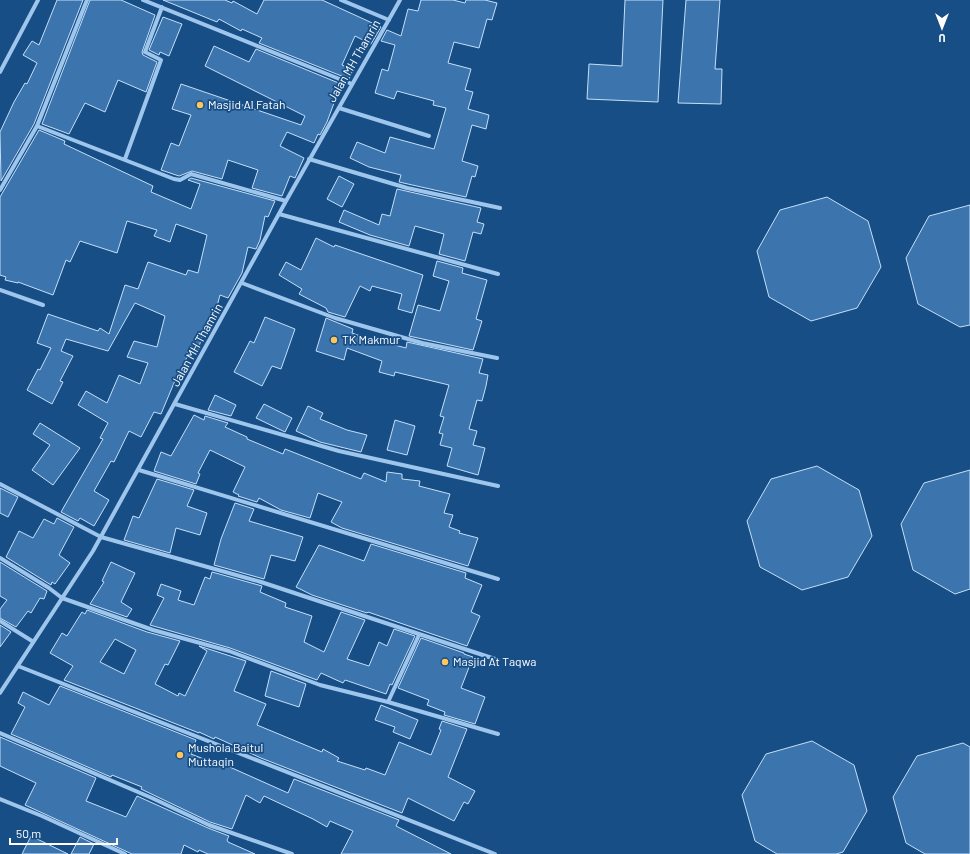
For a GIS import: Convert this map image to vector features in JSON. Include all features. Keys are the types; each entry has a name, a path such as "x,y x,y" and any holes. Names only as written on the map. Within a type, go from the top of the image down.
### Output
{"street":[{"path":"0,72 38,0"},
{"path":"0,190 37,126 87,0"},
{"path":"144,0 352,84"},
{"path":"341,0 389,20"},
{"name":"Jalan MH Thamrin","path":"0,693 32,641 62,598 101,537 309,159 400,0"},
{"path":"125,159 161,60 145,52 162,8"},
{"path":"339,108 429,136"},
{"path":"37,126 174,179 180,180 191,174 286,201"},
{"path":"309,159 407,188 500,208"},
{"path":"279,214 498,274"},
{"path":"242,283 335,318 422,343 498,358"},
{"path":"0,290 43,305"},
{"path":"175,404 339,451 498,486"},
{"path":"139,470 498,579"},
{"path":"0,484 101,537 261,582 498,660"},
{"path":"0,558 50,588 62,598 153,630 229,651 320,685 388,702 498,734"},
{"path":"0,622 32,641"},
{"path":"388,702 419,635"},
{"path":"18,666 495,854"},
{"path":"0,733 152,798 209,825 268,844 292,854"},
{"path":"0,799 42,816 125,854"}],"building":[{"path":"57,0 83,0 34,124 1,181 0,132 14,102 25,83 27,84 37,63 23,55 32,41 39,45"},
{"path":"90,0 121,0 155,15 142,52 143,55 157,62 146,92 118,80 105,112 85,103 69,134 42,124"},
{"path":"163,0 225,0 232,3 233,1 257,14 264,0 322,0 381,27 371,44 355,36 342,65 353,70 349,79 259,43 262,38 242,29 241,31 219,19 217,22"},
{"path":"421,0 453,0 465,3 466,0 485,0 497,3 492,20 487,19 479,48 454,42 448,63 471,69 465,90 473,92 468,109 489,115 486,129 472,125 462,161 478,166 475,177 472,176 466,197 399,182 401,175 369,167 350,158 357,142 385,153 390,137 434,149 446,108 433,105 434,101 397,91 394,99 375,93 382,69 388,71 395,45 381,41 387,30 401,36 408,9 418,11"},
{"path":"625,0 663,0 658,102 587,99 589,64 622,66"},
{"path":"686,0 720,0 715,69 722,69 721,104 678,103"},
{"path":"163,17 182,24 169,56 160,52 159,55 149,50"},
{"path":"214,46 249,62 256,49 341,84 327,122 320,135 318,134 314,143 287,132 280,146 304,158 295,178 290,176 282,196 252,188 258,170 228,160 222,179 192,171 179,176 161,170 171,143 179,146 191,115 172,109 181,84 301,125 305,116 205,66"},
{"path":"39,130 65,141 64,144 153,186 151,192 191,209 200,184 188,180 191,178 275,201 268,217 265,216 260,240 256,249 248,247 242,273 228,298 220,295 210,332 204,330 198,350 190,347 182,372 179,371 161,414 154,412 141,437 129,431 114,462 111,461 94,491 109,500 94,526 80,518 78,521 61,512 103,439 100,438 108,423 78,405 86,391 107,403 119,375 140,384 148,363 127,357 134,341 157,347 165,316 135,303 108,351 66,339 61,351 73,356 60,381 63,382 52,404 27,390 38,369 40,370 51,348 37,343 48,314 98,331 100,328 109,334 125,285 138,289 148,262 186,275 188,270 198,273 207,235 176,224 170,242 154,236 157,230 127,221 117,253 80,241 70,262 66,260 53,295 18,282 5,280 6,277 0,275 0,197"},
{"path":"339,176 354,184 342,207 327,199"},
{"path":"397,189 481,208 477,222 484,224 481,234 473,232 465,261 439,254 444,234 415,226 409,246 370,235 339,222 344,210 379,225 382,214 390,216"},
{"path":"827,197 868,221 881,267 857,308 811,321 769,297 757,251 780,210"},
{"path":"970,205 970,325 960,327 918,304 906,258 929,216"},
{"path":"316,238 334,247 335,245 423,275 412,313 398,309 402,294 372,286 370,291 360,286 345,317 328,312 326,308 299,294 302,289 279,275 286,262 301,270"},
{"path":"437,261 463,268 462,273 487,280 476,319 482,321 473,350 409,336 418,305 440,311 449,281 433,276"},
{"path":"265,317 295,329 281,369 272,366 262,386 234,372 250,341 254,343"},
{"path":"326,318 353,329 352,333 386,345 387,343 406,348 407,342 483,359 479,373 488,375 486,386 482,401 477,400 469,429 477,431 473,445 485,448 478,475 447,466 452,448 440,445 443,434 439,433 444,417 440,416 449,385 395,372 394,376 379,372 382,361 347,348 344,360 316,351"},
{"path":"215,395 236,405 231,416 208,410"},
{"path":"264,404 292,418 285,432 256,418"},
{"path":"308,406 323,413 320,419 347,430 367,435 361,452 320,442 296,431"},
{"path":"194,415 204,420 205,416 228,423 225,427 247,437 247,439 283,454 285,449 361,479 364,473 386,482 387,472 402,474 402,479 420,481 419,486 450,494 444,513 453,515 449,527 460,531 459,533 478,538 468,566 342,528 331,522 342,502 318,493 310,518 281,510 259,498 257,502 238,496 239,495 233,492 245,467 210,450 198,473 200,474 196,484 154,471 161,452 171,456"},
{"path":"395,420 415,426 407,455 387,450"},
{"path":"40,423 80,448 53,485 32,470 50,445 33,434"},
{"path":"817,466 859,490 872,536 848,577 802,590 760,567 747,521 771,479"},
{"path":"970,470 970,589 955,594 913,570 901,524 924,483"},
{"path":"157,479 194,490 187,506 207,513 200,535 176,528 170,553 124,540 133,516 139,518"},
{"path":"0,488 18,497 8,517 0,513"},
{"path":"235,503 254,509 249,521 303,537 295,561 271,555 264,579 214,565 221,539"},
{"path":"57,518 74,527 59,555 70,563 55,584 52,582 51,585 6,557 19,531 33,538 44,519 54,524"},
{"path":"371,544 466,573 465,578 482,585 471,612 480,616 467,646 368,612 367,613 312,595 296,587 319,545 364,561"},
{"path":"0,562 47,591 44,599 40,598 31,613 28,611 16,627 0,618 0,609 7,600 0,596"},
{"path":"111,562 135,573 121,602 132,609 127,617 90,604 104,582 102,581"},
{"path":"212,572 262,586 260,592 286,603 285,607 312,616 304,642 324,652 341,612 365,620 347,659 369,666 379,642 387,646 394,629 415,636 392,685 390,684 386,694 345,680 343,683 321,673 317,680 230,648 150,625 164,598 157,595 161,584 181,591 178,600 194,605 205,577 210,579"},
{"path":"87,610 147,632 180,641 168,665 165,664 155,684 178,696 179,693 185,696 207,651 199,646 246,661 234,691 266,704 257,725 322,752 323,749 339,758 337,761 365,770 366,768 385,775 399,742 431,755 441,730 439,729 442,721 467,729 448,777 475,791 468,804 464,802 454,821 408,798 402,813 261,758 215,737 214,739 64,680 73,666 50,653 62,633 67,636 82,612 85,614","holes":["115,639 136,650 124,674 100,662"]},
{"path":"0,625 11,632 0,647"},
{"path":"421,638 473,657 461,688 485,697 475,724 444,715 445,712 427,705 429,700 398,688"},
{"path":"271,671 306,684 299,707 265,696"},
{"path":"60,686 196,740 191,754 222,766 223,764 288,793 294,779 399,820 396,826 451,854 341,854 353,831 330,821 327,827 264,796 260,803 246,795 232,829 210,822 141,789 142,787 112,775 111,777 11,734 25,707 18,703 23,692 49,705"},
{"path":"381,705 418,720 410,739 393,732 395,727 375,720"},
{"path":"0,737 96,778 86,801 126,817 137,796 229,836 227,840 228,842 255,854 208,854 199,850 198,852 184,845 181,854 132,854 25,805 36,783 0,766"},
{"path":"812,741 854,765 867,811 843,852 836,854 777,854 755,841 742,795 766,754"},
{"path":"963,743 970,747 970,854 925,854 906,843 893,797 917,756"},
{"path":"31,836 68,854 22,854"},
{"path":"80,837 94,844 89,854 71,854"}],"place":[{"name":"Masjid Al Fatah","path":"200,105"},
{"name":"TK Makmur","path":"334,340"},
{"name":"Masjid At Taqwa","path":"445,662"},
{"name":"Mushola Baitul Muttaqin","path":"180,755"}]}
